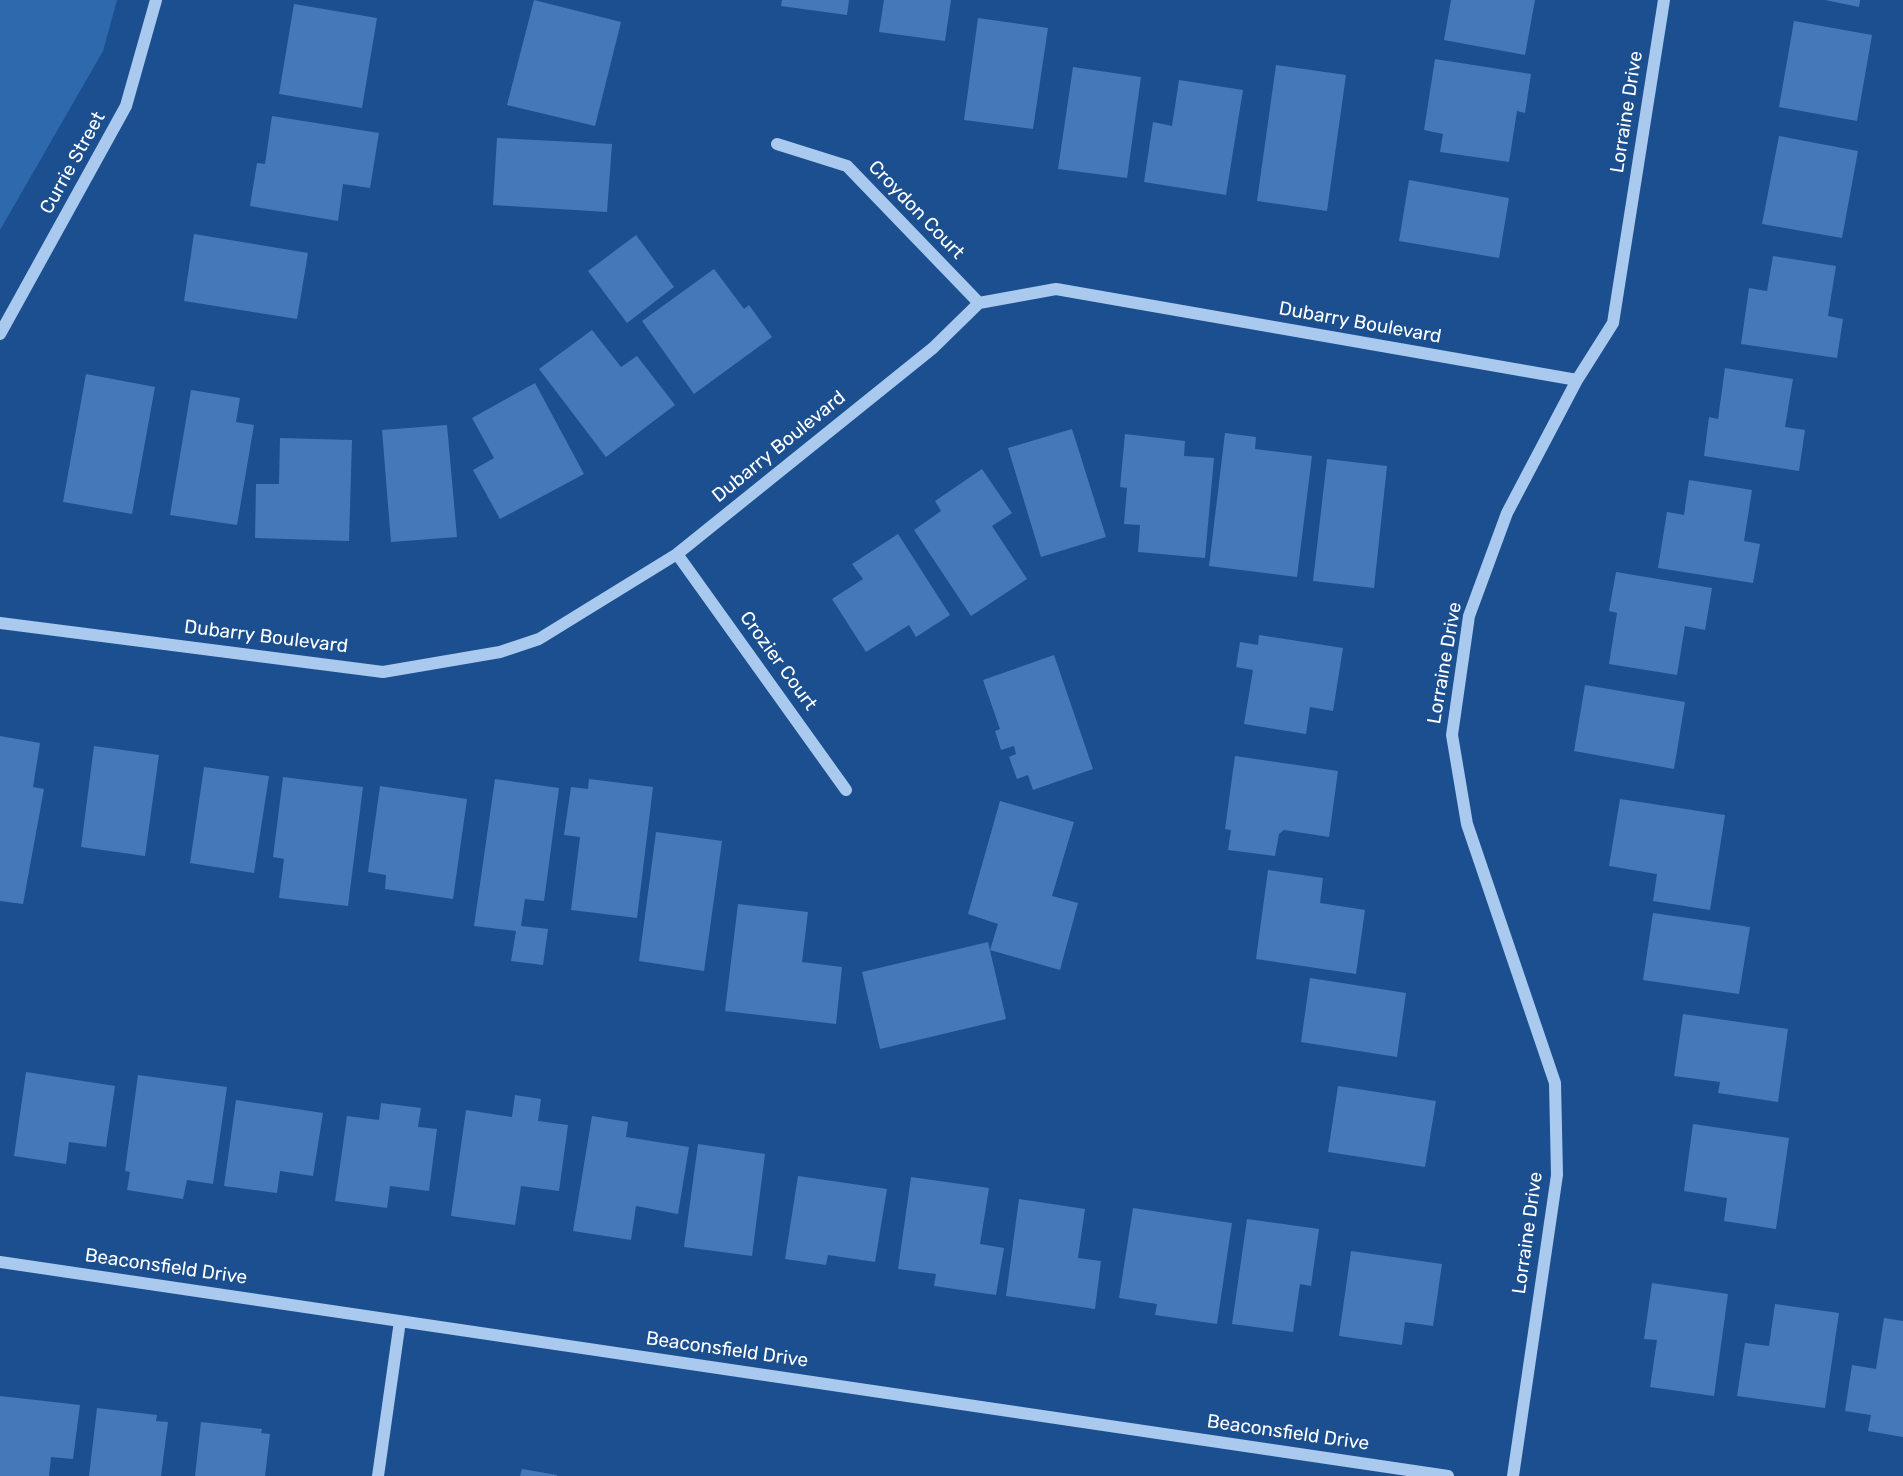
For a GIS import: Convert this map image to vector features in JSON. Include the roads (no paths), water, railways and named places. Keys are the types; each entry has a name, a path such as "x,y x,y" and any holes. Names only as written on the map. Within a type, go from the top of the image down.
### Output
{"street":[{"name":"Currie Street","path":"0,334 126,106 156,0"},
{"name":"Lorraine Drive","path":"1513,1476 1557,1175 1555,1083 1466,824 1452,735 1469,616 1507,513 1577,380 1613,323 1664,0"},
{"name":"Croydon Court","path":"777,144 847,166 979,303"},
{"name":"Dubarry Boulevard","path":"0,623 383,672 500,652 539,639 677,554 933,348 979,303 1056,289 1577,380"},
{"name":"Crozier Court","path":"677,554 846,790"},
{"name":"Beaconsfield Drive","path":"0,1262 1448,1476"},
{"path":"378,1476 400,1321"}]}
